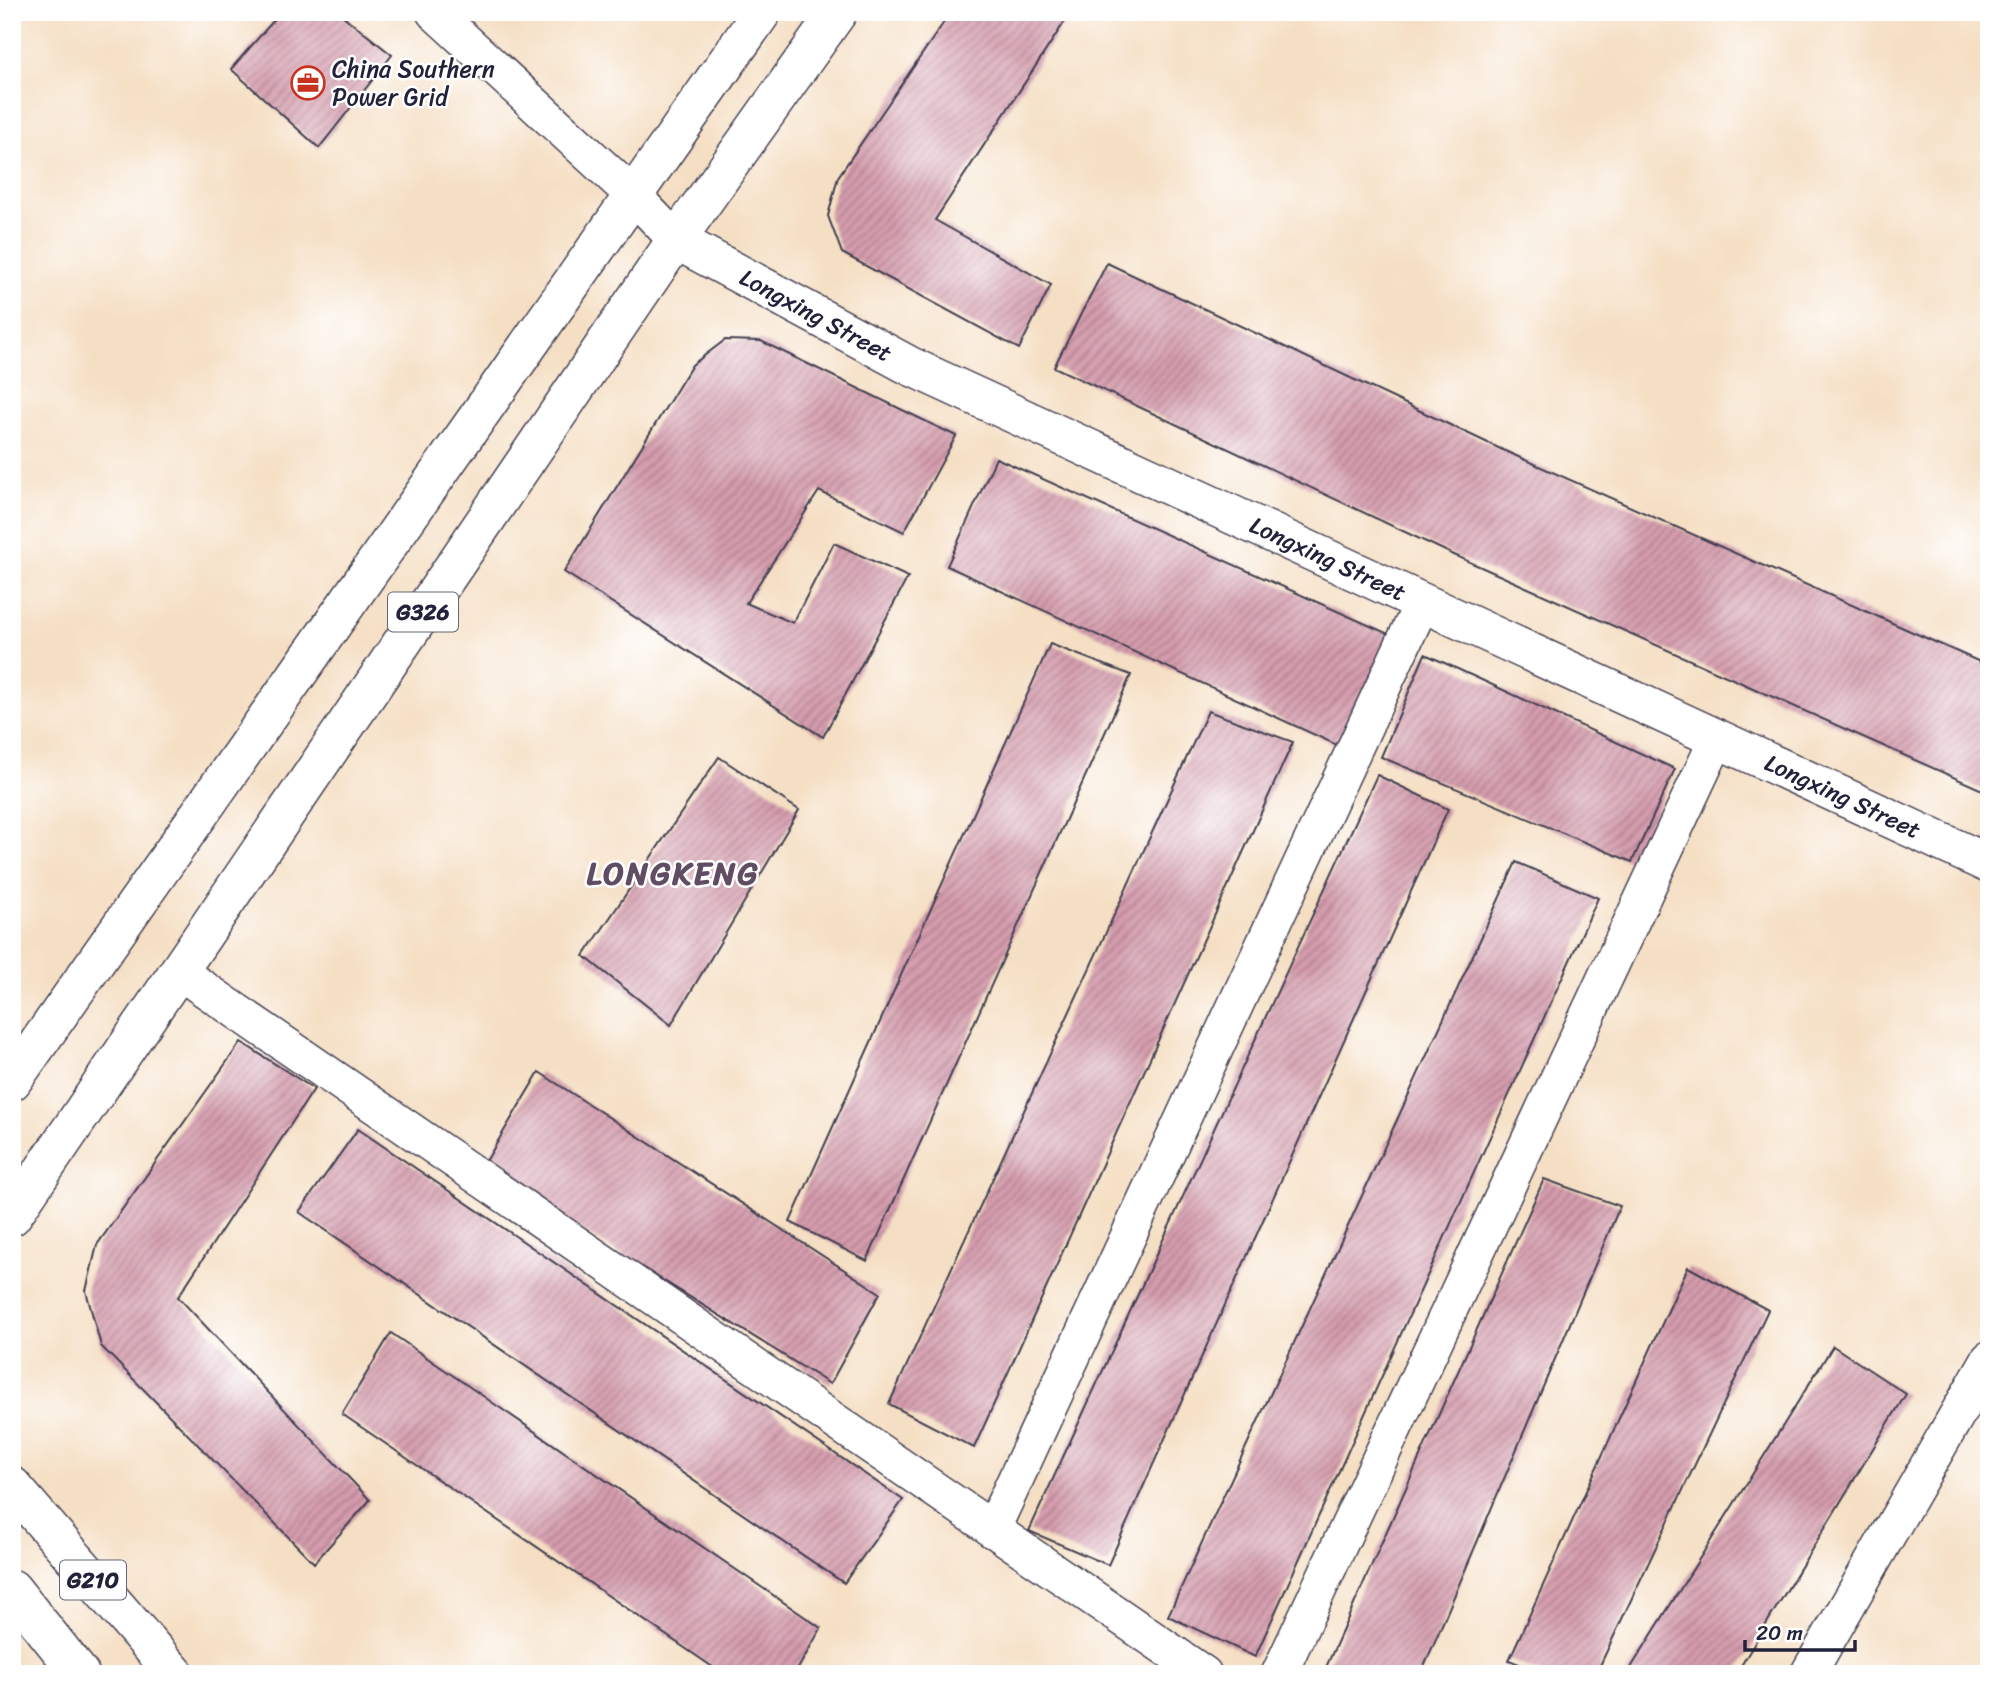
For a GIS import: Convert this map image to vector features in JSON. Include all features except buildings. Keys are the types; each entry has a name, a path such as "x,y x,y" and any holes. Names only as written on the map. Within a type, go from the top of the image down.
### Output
{"main road":[{"name":"G326","path":"12,1081 762,12"},
{"name":"G326","path":"12,1216 676,240 838,12"},
{"name":"Longxing Street","path":"676,240 910,366 1989,864"},
{"name":"G210","path":"12,1486 174,1674"},
{"name":"G210","path":"12,1589 80,1674"}],"street":[{"path":"434,12 632,194 676,240"},
{"path":"992,1530 1422,603"},
{"path":"1279,1674 1717,739"},
{"path":"178,971 1204,1674"},
{"path":"1808,1674 1989,1359"}],"place":[{"name":"China Southern Power Grid","path":"308,83"}],"district":[{"name":"LONGKENG","path":"673,873"}]}
